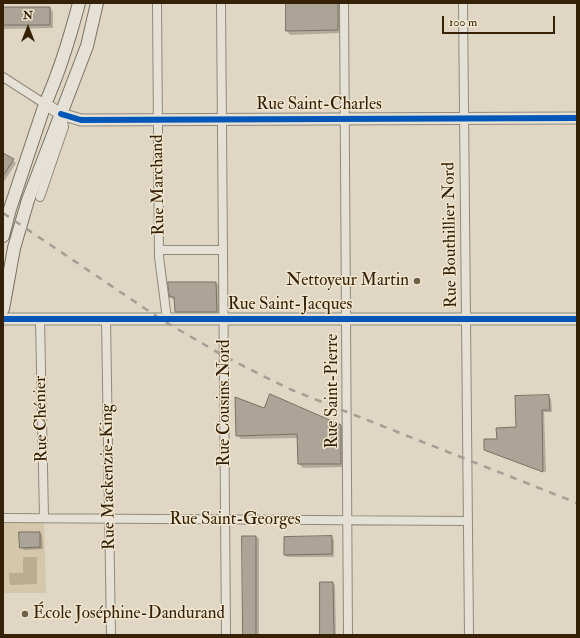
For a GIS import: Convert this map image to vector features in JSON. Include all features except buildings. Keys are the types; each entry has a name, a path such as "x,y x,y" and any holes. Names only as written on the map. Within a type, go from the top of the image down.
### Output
{"main road":[{"path":"3,236 10,209 45,104 52,89 69,39 79,3"},
{"path":"3,310 14,248 28,200 87,46 96,3"},
{"path":"69,39 67,62 71,68 78,71"}],"street":[{"name":"Rue Marchand","path":"157,3 159,257 167,319"},
{"name":"Rue Cousins Nord","path":"221,3 226,635"},
{"name":"Rue Saint-Pierre","path":"344,3 348,635"},
{"name":"Rue Bouthillier Nord","path":"463,3 469,635"},
{"path":"3,77 45,104"},
{"name":"Rue Saint-Charles","path":"45,104 61,114 81,120 577,118"},
{"path":"40,197 64,127 61,114"},
{"path":"159,250 223,250"},
{"name":"Rue Saint-Jacques","path":"3,319 577,319"},
{"name":"Rue Chénier","path":"40,319 44,518"},
{"name":"Rue Mackenzie-King","path":"106,319 111,635"},
{"name":"Rue Saint-Georges","path":"3,518 468,521"}],"shaded area":[{"path":"3,518 44,518 46,593 3,593"},
{"path":"23,557 37,557 37,584 10,585 9,573 23,573"}],"railway":[{"path":"3,213 162,320 224,356 267,378 292,390 577,503"}],"cycle path":[{"path":"61,114 81,120 577,118"},
{"path":"3,319 577,319"}],"place":[{"name":"Nettoyeur Martin","path":"417,281"},
{"name":"École Joséphine-Dandurand","path":"25,614"}]}
